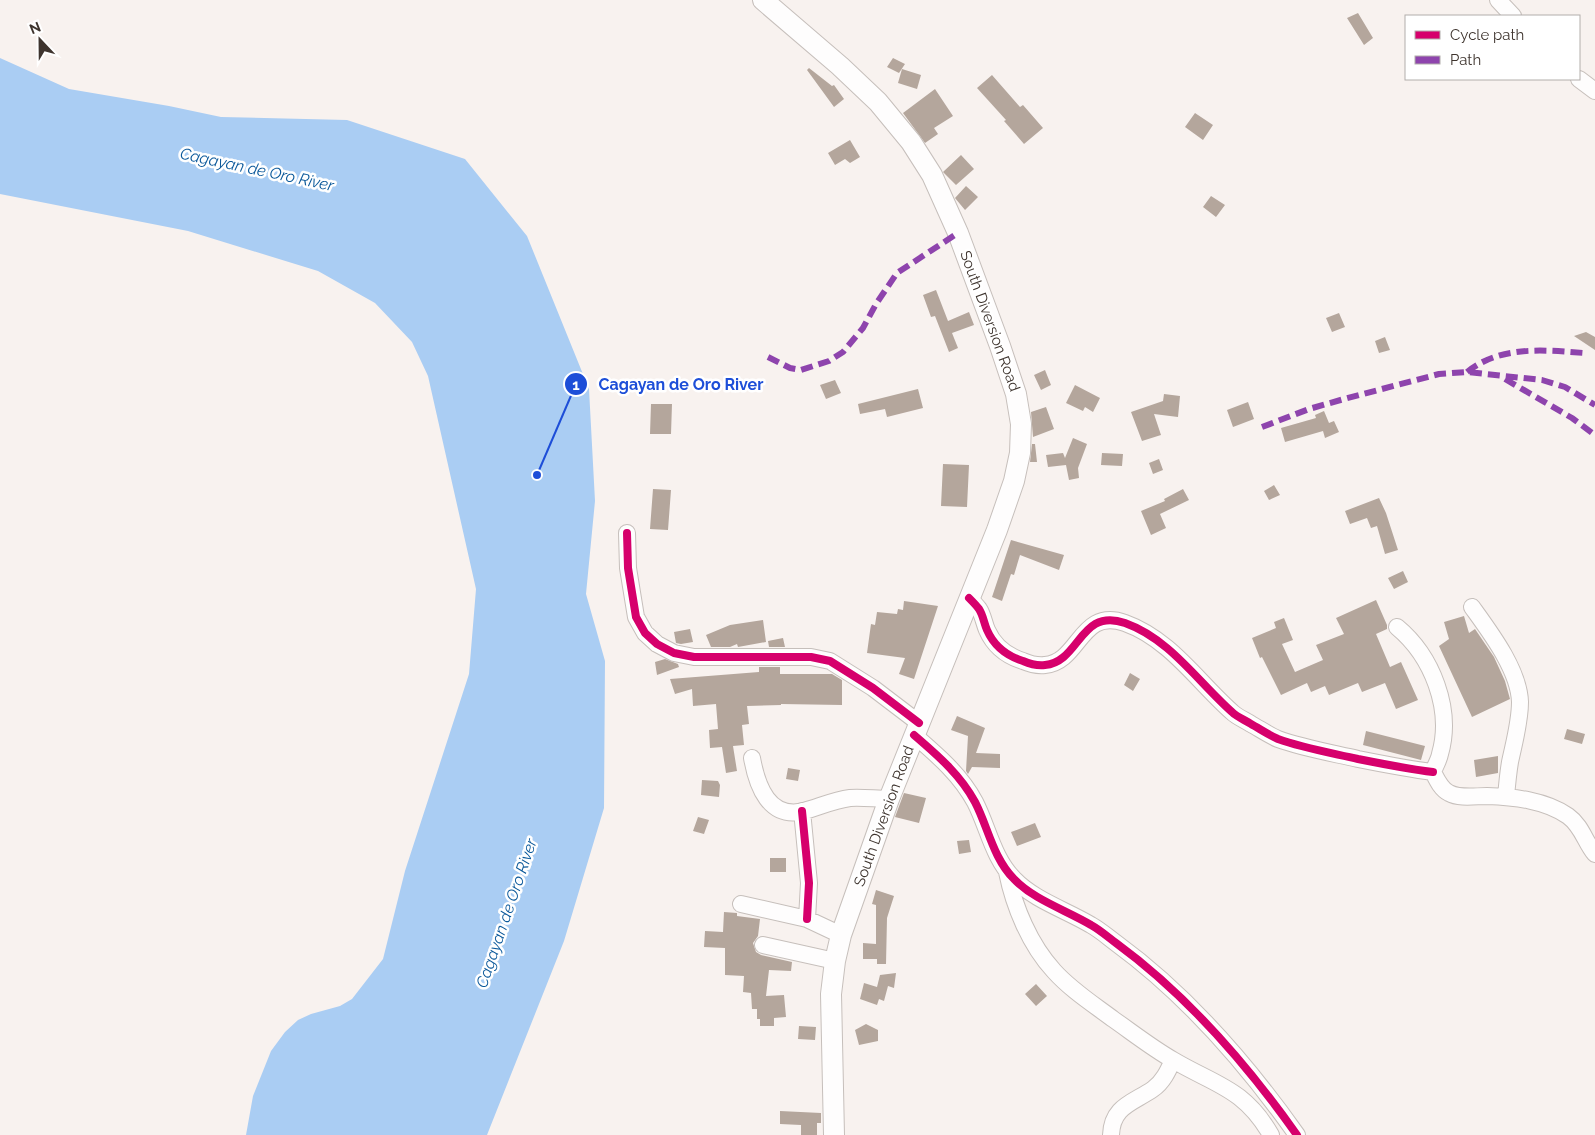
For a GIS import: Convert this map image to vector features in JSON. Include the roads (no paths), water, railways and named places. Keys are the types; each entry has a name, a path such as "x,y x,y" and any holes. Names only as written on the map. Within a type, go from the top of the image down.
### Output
{"main road":[{"name":"South Diversion Road","path":"763,0 872,96 911,142 932,175 949,210 1000,346 1016,394 1021,424 1020,453 1014,481 997,530 889,799 841,935 835,961 831,994 834,1135"}],"street":[{"path":"1498,0 1512,15"},
{"path":"1580,80 1595,92"},
{"path":"627,533 628,568 636,617 645,634 657,644 674,653 694,657 811,657 830,662 873,688 916,729 967,788 1006,870 1025,926 1038,950 1053,971 1072,988 1173,1060 1233,1092 1248,1104 1267,1129 1281,1112"},
{"path":"969,598 980,609 994,642 1005,654 1019,660 1033,665 1054,663 1068,654 1084,633 1095,624 1103,621 1118,620 1152,637 1172,653 1234,714 1276,738 1332,753 1433,772"},
{"path":"1472,607 1503,654 1516,681 1519,694 1518,726 1510,764 1506,797"},
{"path":"1397,627 1410,638 1427,662 1441,699 1444,715 1443,738 1440,755 1433,772 1439,784 1447,792 1457,797 1506,797 1531,801 1553,808 1570,817 1583,831 1595,854"},
{"path":"752,758 759,787 772,805 784,812 802,812 849,798 889,799"},
{"path":"802,812 809,883 807,919"},
{"path":"1006,870 1026,889 1092,926 1148,968 1210,1027 1247,1069 1297,1135"},
{"path":"742,904 807,919 841,935"},
{"path":"763,945 835,961"},
{"path":"1110,1135 1111,1125 1120,1110 1154,1088 1163,1079 1173,1060"}],"water":[{"path":"0,58 69,89 221,117 347,120 465,159 527,236 589,389 595,501 586,594 605,661 604,808 564,941 487,1135 246,1135 253,1096 271,1051 285,1032 298,1020 311,1014 340,1006 352,999 383,959 405,871 469,674 476,589 428,376 412,342 375,303 318,271 188,231 0,194"}],"place":[{"name":"Cagayan de Oro River","path":"537,475"}]}
